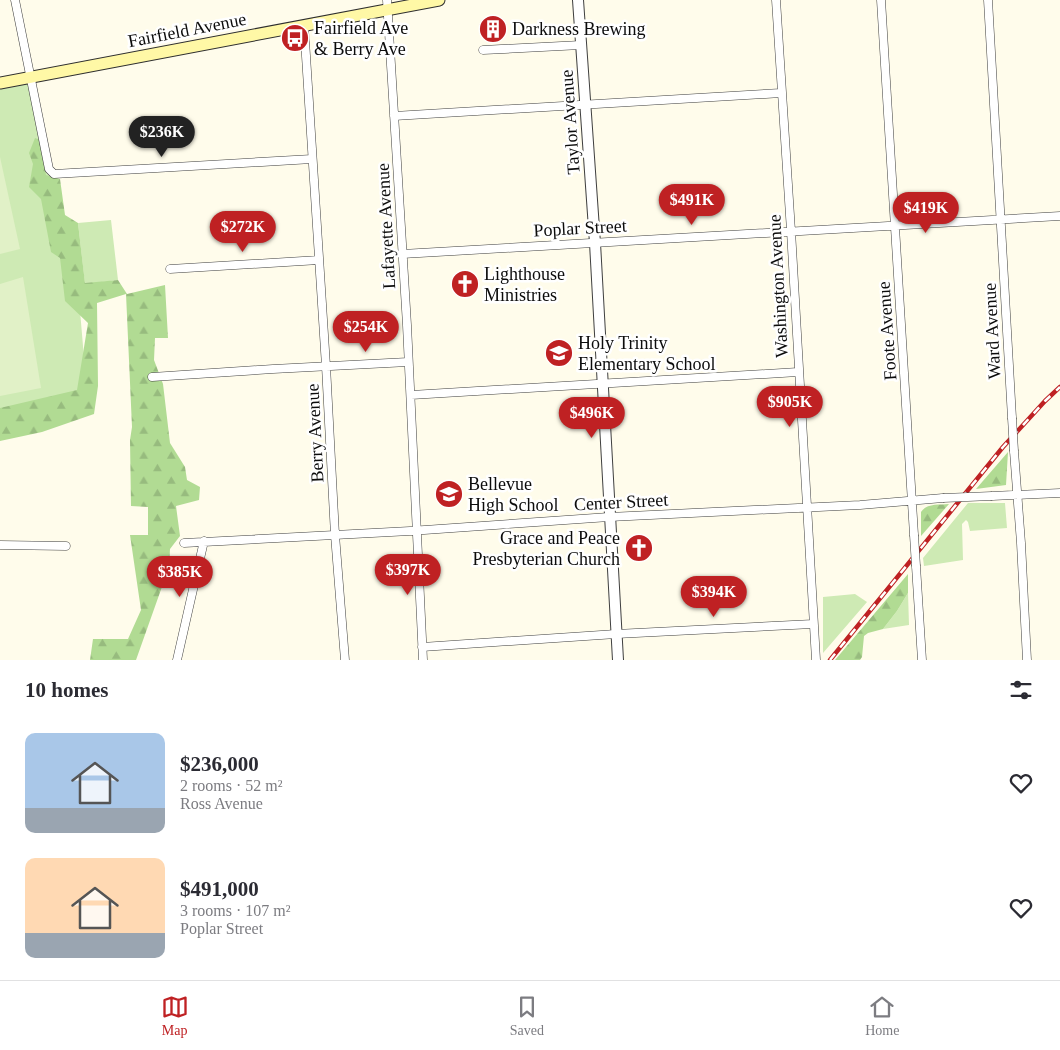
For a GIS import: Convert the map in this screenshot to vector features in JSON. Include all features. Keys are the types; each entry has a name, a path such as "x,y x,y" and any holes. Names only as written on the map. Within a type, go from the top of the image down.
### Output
{"main road":[{"name":"Fairfield Avenue","path":"0,83 304,25 388,5 439,0"}],"street":[{"path":"15,0 49,169 54,174 312,159"},
{"name":"Taylor Avenue","path":"578,0 618,660"},
{"name":"Washington Avenue","path":"776,0 816,660"},
{"name":"Foote Avenue","path":"881,0 922,660"},
{"name":"Ward Avenue","path":"988,0 1027,660"},
{"name":"Lafayette Avenue","path":"388,5 411,395 423,660"},
{"name":"Berry Avenue","path":"304,25 344,660"},
{"path":"483,50 581,45"},
{"path":"394,116 781,93"},
{"name":"Poplar Street","path":"402,254 895,224 1060,216"},
{"path":"170,269 319,260"},
{"path":"152,377 408,362"},
{"path":"411,395 798,372"},
{"name":"Center Street","path":"184,543 416,531 609,517 1060,493"},
{"path":"177,660 204,541"},
{"path":"0,545 66,546"},
{"path":"422,647 616,634 813,624"}],"green space":[{"path":"30,78 54,174 78,287 88,405 0,424 0,83"},
{"path":"35,138 40,140 46,175 60,179 65,215 78,223 85,283 118,280 127,294 165,285 168,338 155,338 154,360 163,384 170,443 185,467 187,480 200,487 199,500 176,506 180,536 170,549 169,567 136,660 90,660 93,639 128,639 141,610 130,535 148,535 148,507 131,506 130,440 132,427 126,294 97,303 98,386 94,414 42,432 0,441 0,408 77,390 88,323 65,301 60,258 51,252 41,199 29,187 33,164 29,153"},
{"path":"0,157 20,249 0,254"},
{"path":"111,220 118,280 85,284 78,223"},
{"path":"23,277 41,388 0,396 0,284"},
{"path":"1008,452 1006,485 976,489"},
{"path":"968,503 1005,503 1007,528 970,531 966,520 962,524 963,560 924,566 923,558"},
{"path":"949,504 921,536 921,512 926,507"},
{"path":"908,574 908,593 883,629 864,636 860,660 835,660"},
{"path":"908,593 909,625 883,629 897,611"},
{"path":"855,594 867,602 823,653 823,597"}],"railway":[{"path":"830,660 1003,447 1060,387"}],"place":[{"name":"Darkness Brewing","path":"493,29"},
{"name":"Fairfield Ave & Berry Ave","path":"295,38"},
{"name":"Lighthouse Ministries","path":"465,284"},
{"name":"Holy Trinity Elementary School","path":"559,353"},
{"name":"Bellevue High School","path":"449,494"},
{"name":"Grace and Peace Presbyterian Church","path":"639,548"}]}
